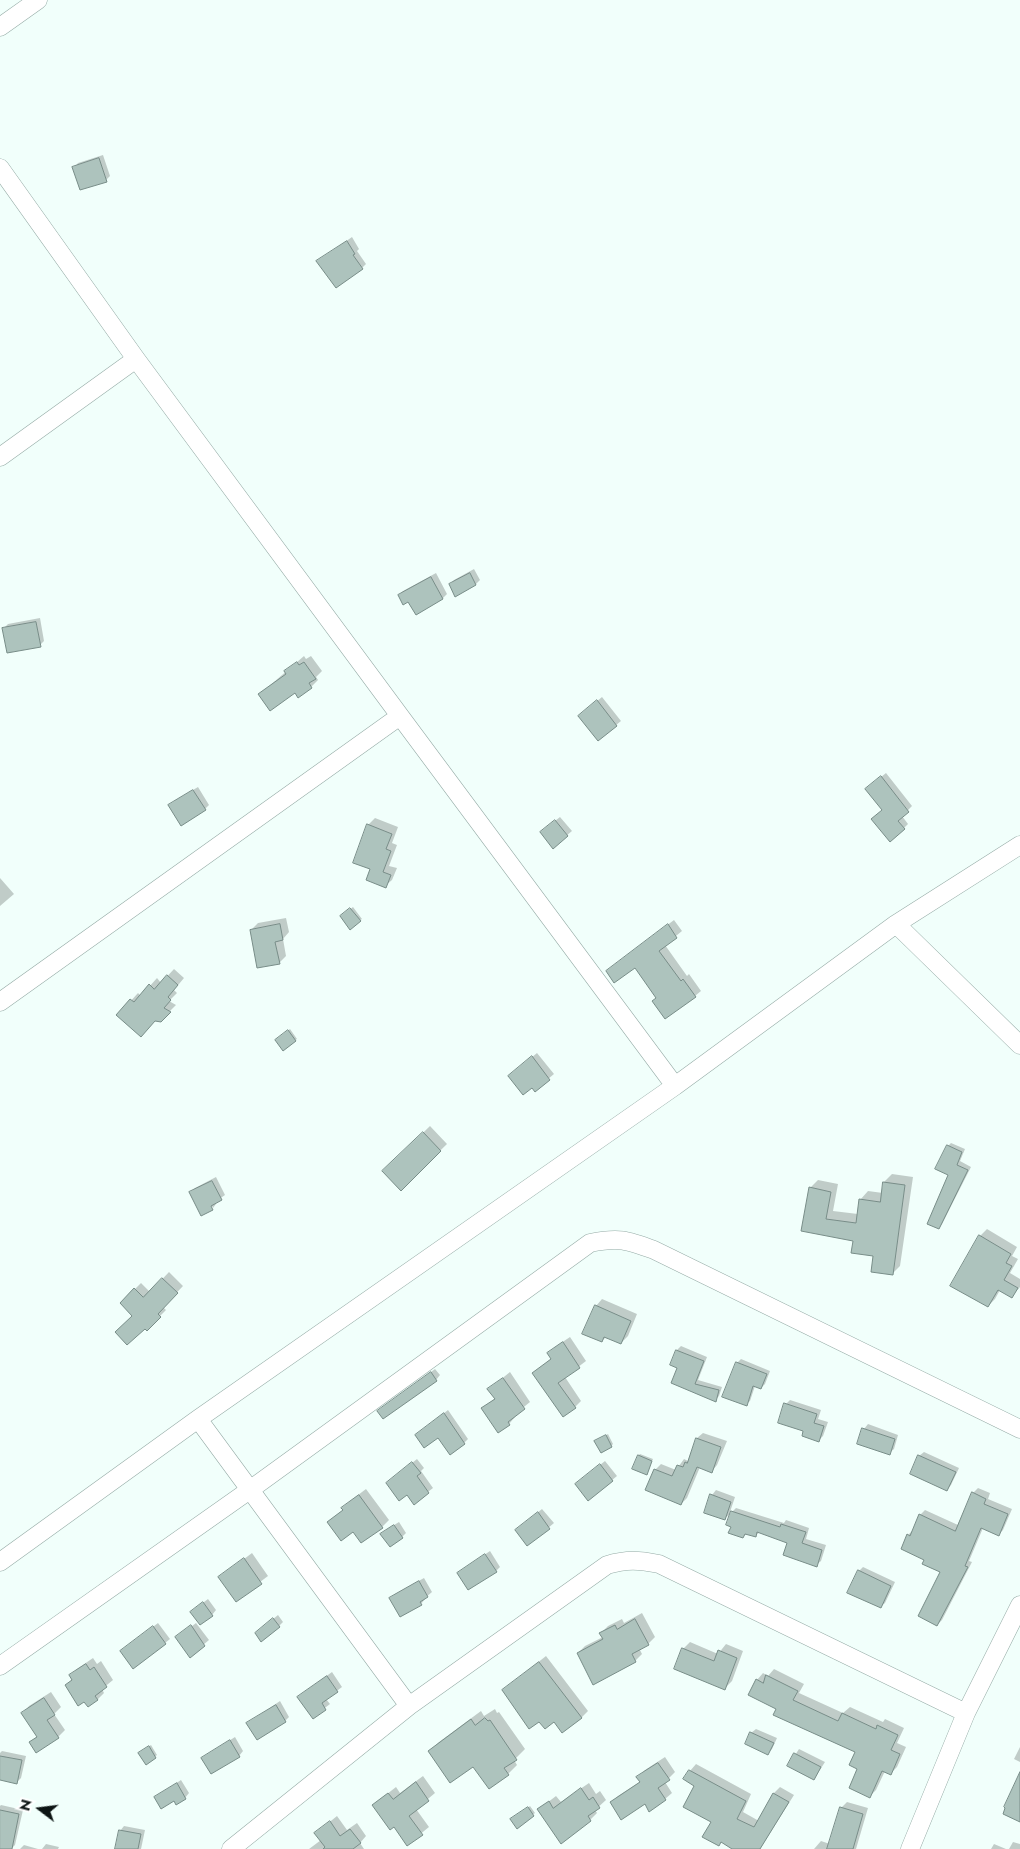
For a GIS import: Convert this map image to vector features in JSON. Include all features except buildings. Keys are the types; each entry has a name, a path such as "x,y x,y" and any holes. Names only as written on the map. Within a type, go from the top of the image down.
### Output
{"street":[{"path":"0,27 38,0"},
{"path":"0,168 136,359 675,1086"},
{"path":"0,457 136,359"},
{"path":"0,1002 400,716"},
{"path":"0,1562 198,1419 675,1086 896,924 1020,845"},
{"path":"896,924 1020,1045"},
{"path":"0,1666 251,1489 590,1243 610,1239 630,1241 654,1250 1020,1429"},
{"path":"198,1419 409,1706"},
{"path":"231,1849 409,1706 607,1565 624,1560 641,1560 659,1564 966,1713"},
{"path":"910,1849 966,1713 1020,1605"}]}
